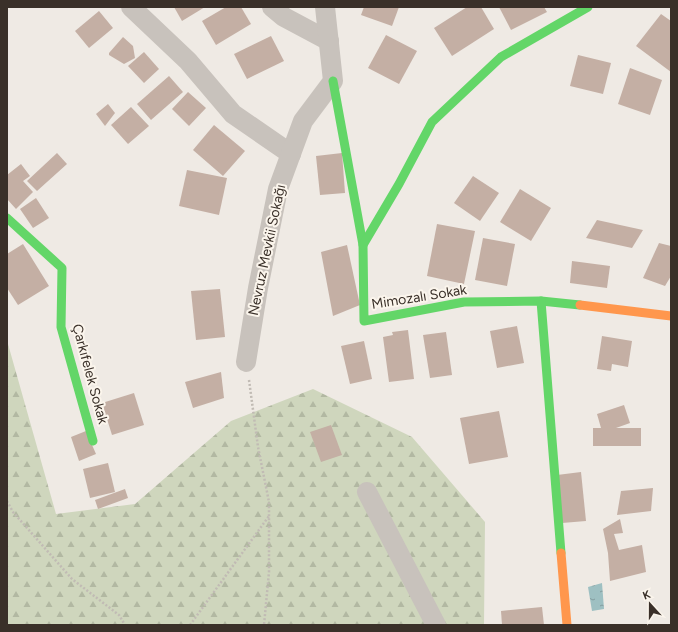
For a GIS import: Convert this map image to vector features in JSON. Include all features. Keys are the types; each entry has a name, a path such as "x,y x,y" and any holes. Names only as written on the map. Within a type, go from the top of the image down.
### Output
{"street":[{"path":"131,7 188,61 233,114 291,154"},
{"path":"272,7 284,17 329,41"},
{"path":"325,7 333,81"},
{"path":"363,245 432,122 501,56 588,7"},
{"name":"Nevruz Mevkii Sokağı","path":"246,362 258,288 278,189 304,121 333,81"},
{"name":"Mimozalı Sokak","path":"333,81 363,245 364,321 464,302 541,301 671,316"},
{"name":"Çarkıfelek Sokak","path":"7,218 62,268 61,327 93,441"},
{"path":"541,301 567,625"},
{"path":"367,492 436,625"}],"path":[{"path":"246,362 258,447 269,502 269,572 264,625"},
{"path":"7,501 13,512 72,579 119,615 125,625"},
{"path":"190,625 269,516"}],"green space":[{"path":"8,344 56,514 135,504 231,421 313,389 412,437 485,522 484,625 7,625"}],"water":[{"path":"602,583 604,609 592,611 588,587"}],"building":[{"path":"174,7 205,7 182,21"},
{"path":"226,7 241,7 251,24 216,45 202,21"},
{"path":"364,7 399,7 392,26 361,15"},
{"path":"467,7 481,7 494,29 452,56 434,28"},
{"path":"499,7 544,7 547,12 511,30"},
{"path":"99,11 113,28 89,48 75,31"},
{"path":"661,14 671,21 671,72 636,46"},
{"path":"386,35 417,51 399,84 368,68"},
{"path":"271,36 284,61 247,79 234,54"},
{"path":"123,37 133,46 135,58 124,64 109,55 109,53"},
{"path":"144,52 159,69 144,83 128,66"},
{"path":"578,55 611,63 603,94 570,86"},
{"path":"630,68 662,80 650,115 618,104"},
{"path":"169,76 183,92 151,120 137,104"},
{"path":"188,92 206,108 189,126 172,109"},
{"path":"108,104 115,113 105,126 96,114"},
{"path":"131,107 149,126 128,144 111,125"},
{"path":"214,125 245,151 223,176 193,150"},
{"path":"57,153 67,164 37,191 27,181"},
{"path":"342,153 345,193 320,195 316,156"},
{"path":"21,164 30,176 23,181 33,192 16,209 7,199 7,175"},
{"path":"187,170 227,178 219,215 179,206"},
{"path":"473,176 499,193 480,221 454,203"},
{"path":"520,189 551,208 531,241 500,222"},
{"path":"36,198 49,218 33,228 20,209"},
{"path":"597,220 643,230 632,248 586,238"},
{"path":"437,224 475,231 464,284 427,276"},
{"path":"483,238 515,244 507,286 475,280"},
{"path":"659,243 671,246 671,276 665,286 643,278"},
{"path":"23,244 49,286 18,305 7,288 7,254"},
{"path":"347,245 360,305 333,316 321,252"},
{"path":"572,261 610,266 607,288 570,283"},
{"path":"220,289 225,337 196,340 191,291"},
{"path":"517,326 524,363 497,368 490,331"},
{"path":"408,330 414,379 389,382 383,337 393,335 392,332"},
{"path":"446,332 452,375 430,378 423,335"},
{"path":"602,336 632,341 628,367 612,364 611,371 597,369"},
{"path":"364,341 372,379 350,384 341,346"},
{"path":"221,372 224,398 193,408 185,382"},
{"path":"134,393 144,425 112,435 102,403"},
{"path":"624,405 630,423 616,428 641,428 641,446 593,446 593,428 601,428 597,414"},
{"path":"499,411 508,457 469,464 460,418"},
{"path":"331,425 342,455 321,462 310,432"},
{"path":"86,431 96,454 79,461 71,437"},
{"path":"108,463 115,492 90,498 83,469"},
{"path":"581,472 586,521 562,523 557,475"},
{"path":"653,488 651,511 617,515 621,491"},
{"path":"125,489 128,498 98,509 95,500"},
{"path":"620,519 623,533 614,534 619,550 642,545 646,572 610,581 608,553 603,529"},
{"path":"542,607 544,625 502,625 501,611"}],"traffic: fast":[{"path":"363,245 399,184 432,122 501,57 588,7"},
{"path":"333,81 363,245 364,321 464,302 541,301 580,305"},
{"path":"7,218 62,268 61,327 93,441"},
{"path":"541,301 561,553"}],"traffic: slow":[{"path":"580,305 671,316"},
{"path":"561,553 567,625"}]}
